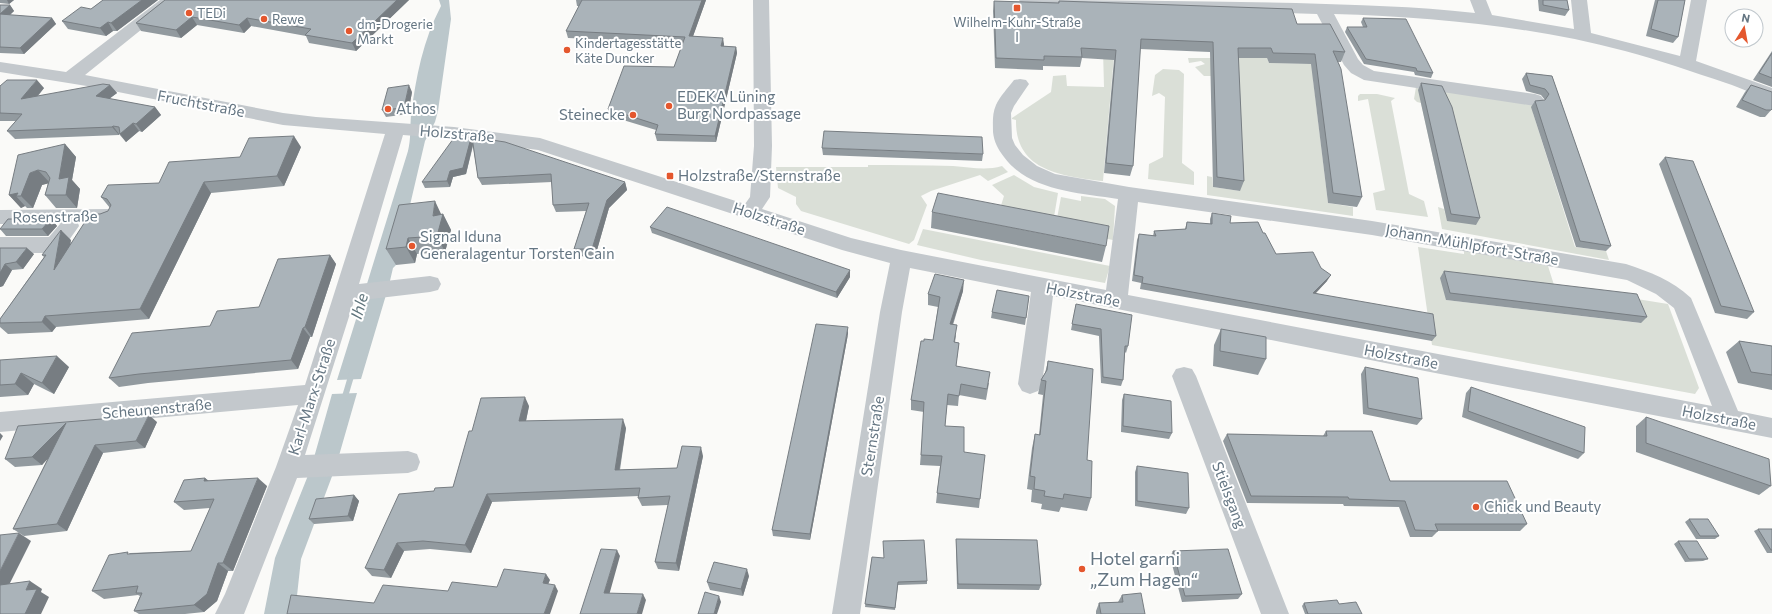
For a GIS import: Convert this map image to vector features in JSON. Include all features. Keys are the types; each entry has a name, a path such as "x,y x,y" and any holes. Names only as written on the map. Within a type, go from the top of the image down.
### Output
{"street":[{"path":"70,78 170,0"},
{"path":"750,213 760,198 763,146 761,0"},
{"path":"1027,0 1267,4 1323,9 1383,6 1485,19 1625,46 1687,64 1772,94"},
{"path":"1478,0 1485,19"},
{"path":"1579,0 1583,37"},
{"path":"1687,64 1699,0"},
{"path":"1323,9 1350,61 1357,69 1370,76 1535,100"},
{"name":"Fruchtstraße","path":"3,71 70,78 283,119 400,129"},
{"name":"Johann-Mühlpfort-Straße","path":"1020,84 1007,101 1002,113 1003,138 1006,147 1016,160 1030,171 1050,180 1129,194 1379,229 1626,272 1652,281 1676,296 1683,304 1729,419"},
{"name":"Holzstraße","path":"400,129 540,144 849,245 901,258 1043,287 1772,428"},
{"name":"Karl-Marx-Straße","path":"229,614 300,467 314,394 355,293 400,129"},
{"path":"1116,301 1129,194"},
{"path":"41,217 48,198"},
{"name":"Rosenstraße","path":"0,218 110,216"},
{"path":"41,264 76,217"},
{"path":"0,245 55,245"},
{"name":"Sternstraße","path":"846,614 901,258"},
{"path":"355,293 430,284"},
{"path":"1030,384 1043,287"},
{"name":"Stielsgang","path":"1184,376 1275,614"},
{"name":"Scheunenstraße","path":"0,422 314,394"},
{"path":"300,467 408,462"}],"shaded area":[{"path":"439,0 449,0 451,19 438,111 435,122 425,141 396,265 393,268 389,285 366,287 408,151 415,87 429,32 441,6"},
{"path":"1103,50 1114,55 1103,181 1072,177 1044,168 1032,160 1023,150 1018,137 1016,120 1012,118 1051,92 1053,76 1066,75 1067,86 1104,87"},
{"path":"1188,58 1267,58 1269,63 1340,64 1340,82 1313,79 1328,203 1353,207 1353,216 1207,195 1207,176 1212,177 1213,187 1240,191 1211,67 1211,76 1204,76 1195,67 1205,64 1201,61 1189,63"},
{"path":"1163,69 1179,70 1184,74 1182,163 1194,172 1194,185 1148,179 1149,164 1163,157 1165,97 1159,93 1152,96 1155,75"},
{"path":"1416,87 1552,105 1533,113 1575,247 1606,251 1609,260 1442,229 1438,207 1444,209 1447,221 1421,103 1414,99"},
{"path":"1360,94 1377,94 1395,98 1391,101 1409,194 1424,201 1428,217 1376,210 1373,193 1385,190 1368,99 1358,101 1358,96"},
{"path":"868,165 984,168 1002,166 1008,172 988,181 980,175 931,191 921,196 927,205 914,240 909,244 801,211 796,204 796,197 778,188 776,167 868,167"},
{"path":"1014,175 1034,187 1058,193 1052,229 997,218 1004,196 992,185"},
{"path":"1081,196 1105,199 1115,206 1113,240 1055,229 1061,197 1081,201"},
{"path":"923,229 1110,266 1105,283 981,260 917,245"},
{"path":"1418,247 1464,254 1464,251 1548,266 1554,285 1446,300 1640,323 1612,295 1668,304 1699,388 1695,394 1432,345"},
{"path":"386,295 361,379 337,380 363,297"},
{"path":"357,393 338,459 313,461 332,394"},
{"path":"334,471 301,559 295,614 264,614 275,558 309,473"}],"building":[{"path":"103,0 142,0 111,23 108,22 100,28 62,21 81,7 91,9"},
{"path":"165,0 397,0 352,43 305,35 311,29 247,18 239,25 192,17 176,30 136,23"},
{"path":"582,0 702,0 689,36 723,38 721,46 736,47 715,136 655,134 658,125 608,109 624,66 674,67 685,37 566,31"},
{"path":"1543,0 1567,0 1569,10 1543,5"},
{"path":"1658,0 1685,0 1678,37 1651,29"},
{"path":"994,1 1059,3 1059,1 1292,9 1297,24 1330,24 1345,52 1333,51 1341,69 1362,197 1333,193 1315,54 1273,53 1271,48 1238,48 1244,181 1217,177 1213,42 1141,39 1133,166 1106,163 1116,50 1081,48 1082,57 1044,56 1044,60 996,58"},
{"path":"0,5 10,5 0,14"},
{"path":"0,14 52,18 20,48 0,47"},
{"path":"1363,18 1406,19 1433,73 1417,71 1416,68 1366,59 1347,27 1367,27"},
{"path":"1772,53 1772,78 1759,73"},
{"path":"1526,73 1552,76 1611,246 1580,241 1535,101 1545,100 1549,94 1545,89 1530,85"},
{"path":"7,80 37,80 21,99 103,84 110,85 96,96 155,107 136,124 133,123 120,134 119,127 113,126 7,131 22,114 0,113 0,86"},
{"path":"1421,83 1442,86 1452,107 1480,218 1451,214"},
{"path":"409,85 404,108 382,110 388,88"},
{"path":"1751,85 1772,92 1771,110 1766,110 1742,100"},
{"path":"824,131 982,137 983,154 822,148"},
{"path":"456,135 471,138 463,168 450,171 447,181 422,182"},
{"path":"294,136 277,176 204,182 140,309 45,316 42,322 0,323 0,319 46,255 42,255 61,230 54,270 90,214 100,214 108,211 111,205 107,199 101,197 108,185 159,183 169,162 240,157 249,138"},
{"path":"472,137 505,142 625,182 607,200 592,249 574,249 589,203 553,205 551,174 478,178"},
{"path":"65,144 59,179 69,177 66,195 45,195 50,178 46,172 38,170 30,173 21,196 16,196 18,193 9,195 18,155"},
{"path":"1665,157 1693,161 1754,312 1721,306"},
{"path":"938,193 1109,226 1106,246 932,212"},
{"path":"435,201 433,216 443,214 437,236 408,238 406,247 386,249 399,205"},
{"path":"667,207 850,270 836,292 650,227"},
{"path":"1212,213 1231,216 1230,223 1258,222 1276,254 1313,252 1321,268 1331,275 1313,293 1433,314 1436,336 1142,283 1143,277 1134,275 1139,234 1156,236 1154,231 1186,229 1187,222 1212,224"},
{"path":"8,219 51,219 42,229 0,229"},
{"path":"0,248 27,248 16,262 5,264 0,273"},
{"path":"330,255 305,327 303,328 291,360 109,378 132,333 210,326 217,311 259,307 278,259"},
{"path":"1444,271 1637,294 1647,317 1450,293"},
{"path":"935,274 964,280 950,324 957,325 954,342 959,343 956,366 990,372 987,389 961,384 959,396 948,394 945,426 964,427 964,452 985,455 980,499 937,493 942,456 921,455 924,402 911,400 921,341 924,341 924,339 933,340 940,297 928,294"},
{"path":"997,290 1029,296 1026,318 992,312"},
{"path":"1076,304 1132,315 1128,346 1125,346 1123,380 1103,377 1101,329 1072,324"},
{"path":"816,324 848,327 810,534 772,530"},
{"path":"1221,329 1266,337 1266,359 1220,351"},
{"path":"1739,341 1772,346 1772,375 1751,372"},
{"path":"57,356 42,383 21,373 15,384 0,385 0,360"},
{"path":"1048,361 1093,369 1087,460 1092,461 1091,498 1064,494 1063,499 1044,496 1045,491 1034,489 1035,477 1030,476 1035,434 1040,435 1046,381 1041,380 1047,370"},
{"path":"1365,367 1418,378 1422,419 1368,408"},
{"path":"1471,387 1585,427 1584,453 1468,411"},
{"path":"1124,394 1171,401 1172,433 1123,426"},
{"path":"525,397 519,421 623,419 615,470 677,468 682,446 701,447 676,563 655,562 670,496 638,498 640,488 487,494 465,545 423,541 397,543 384,570 365,568 399,494 434,491 435,488 453,487 469,431 472,431 481,398"},
{"path":"149,415 136,441 95,445 57,524 13,529 66,423 32,457 5,459 18,426"},
{"path":"1646,417 1769,459 1771,486 1646,443"},
{"path":"1326,431 1372,431 1390,481 1507,481 1527,524 1435,524 1438,531 1415,530 1405,501 1349,499 1348,497 1251,496 1227,434 1327,436"},
{"path":"1137,466 1188,473 1189,508 1137,501"},
{"path":"205,478 204,481 258,478 223,563 218,563 207,594 194,605 134,611 142,593 136,593 138,586 92,591 109,555 128,552 127,554 191,551 214,499 174,502 184,480"},
{"path":"354,495 348,516 309,519 316,499"},
{"path":"1689,519 1708,519 1719,536 1700,536"},
{"path":"1758,529 1772,529 1772,550 1771,550"},
{"path":"19,533 0,571 0,535"},
{"path":"956,539 1037,540 1041,585 958,584"},
{"path":"924,540 927,581 898,582 895,608 865,604 872,557 884,558 883,541"},
{"path":"1678,541 1697,541 1708,559 1689,559"},
{"path":"601,549 617,550 604,593 643,594 637,614 580,614"},
{"path":"1228,549 1242,594 1185,596 1173,551"},
{"path":"714,562 747,569 741,589 707,582"},
{"path":"504,569 546,574 543,583 555,585 544,614 287,614 291,595 374,603 383,585 448,591 452,582 497,587"},
{"path":"30,581 26,590 37,589 25,614 0,614 0,585"},
{"path":"705,592 719,596 714,614 698,614"},
{"path":"1141,593 1145,614 1101,614 1099,603 1123,602 1122,595"},
{"path":"1337,600 1339,604 1356,602 1362,614 1308,614 1304,603"}],"waterway":[{"name":"Ihle","path":"344,400 352,373"}],"place":[{"name":"Wilhelm-Kuhr-Straße I","path":"1017,8"},
{"name":"TEDi","path":"189,13"},
{"name":"Rewe","path":"264,19"},
{"name":"dm-Drogerie Markt","path":"349,31"},
{"name":"Kindertagesstätte Käte Duncker","path":"567,50"},
{"name":"EDEKA Lüning Burg Nordpassage","path":"669,106"},
{"name":"Athos","path":"388,109"},
{"name":"Steinecke","path":"633,115"},
{"name":"Holzstraße/Sternstraße","path":"670,176"},
{"name":"Signal Iduna Generalagentur Torsten Cain","path":"412,246"},
{"name":"Chick und Beauty","path":"1476,507"},
{"name":"Hotel garni „Zum Hagen“","path":"1082,569"}]}
